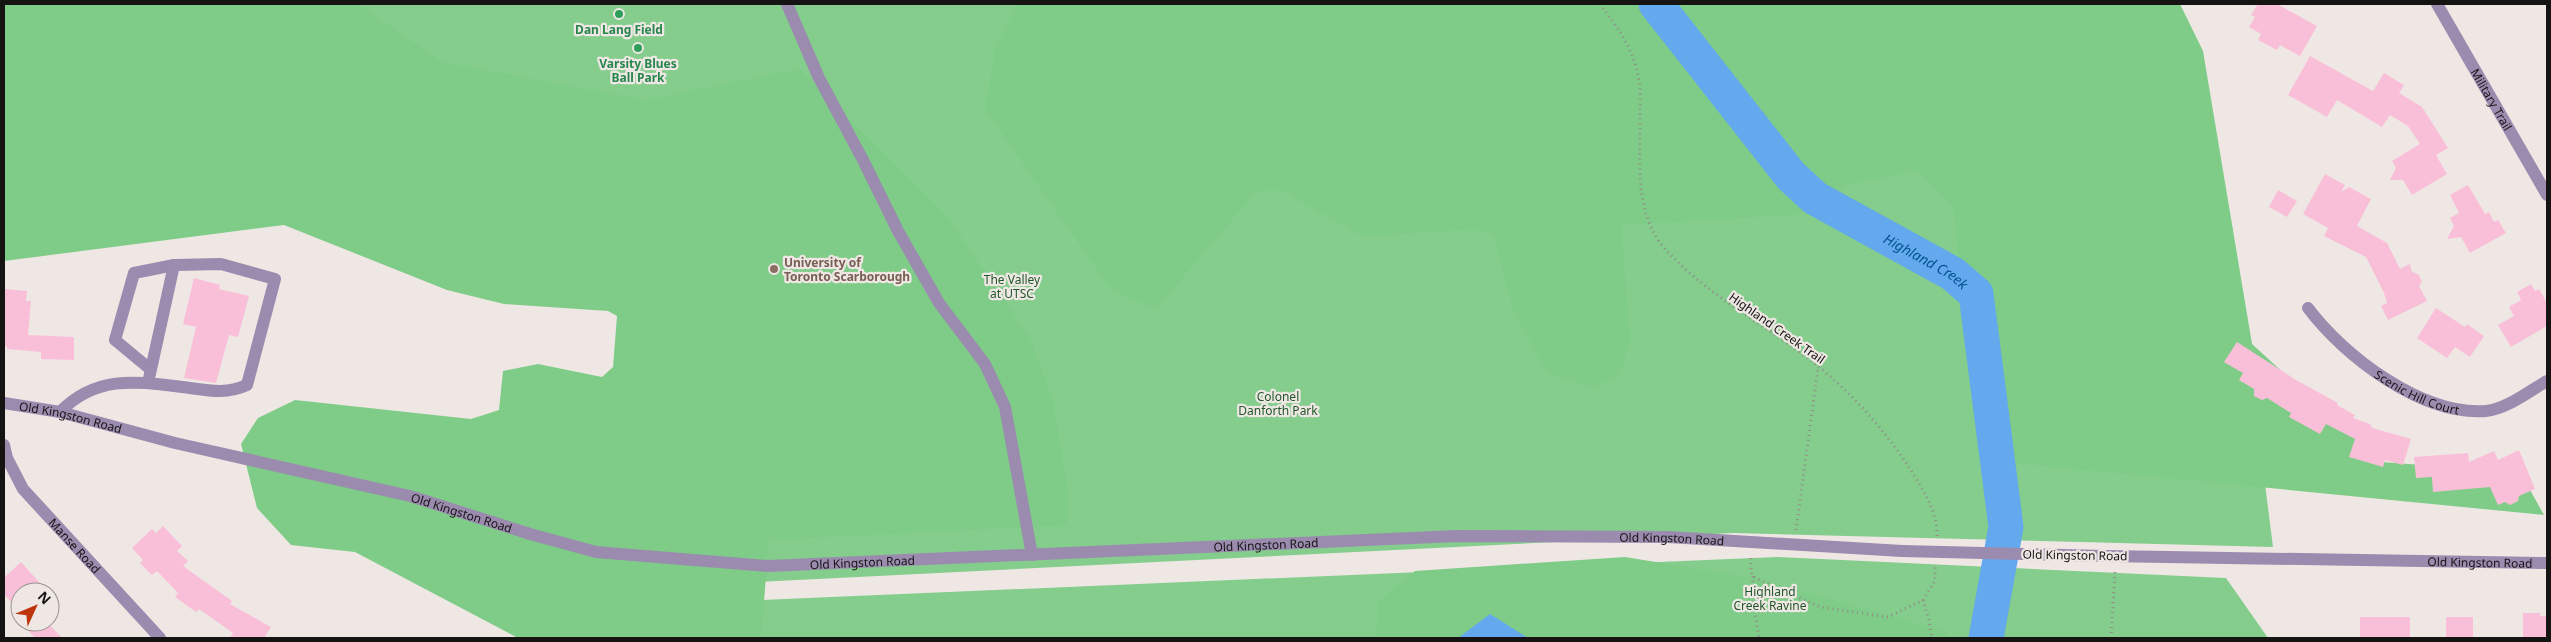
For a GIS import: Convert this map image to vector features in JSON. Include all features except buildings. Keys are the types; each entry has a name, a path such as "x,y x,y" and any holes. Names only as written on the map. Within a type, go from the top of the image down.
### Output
{"street":[{"path":"787,4 819,78 898,231 939,303 985,364 1005,407 1032,555"},
{"name":"Military Trail","path":"2437,4 2547,195"},
{"path":"60,412 74,397 94,387 148,383 222,393 247,385 275,279 221,264 174,265 134,273 115,340 150,369"},
{"path":"148,383 174,265"},
{"name":"Scenic Hill Court","path":"2308,308 2325,332 2382,376 2406,393 2437,405 2458,410 2487,411 2499,408 2547,381"},
{"name":"Old Kingston Road","path":"4,403 60,412 175,443 410,496 530,534 596,552 768,566 1456,536 1668,537 1902,551 2547,563"},
{"name":"Manse Road","path":"4,445 7,458 23,489 160,638"}],"path":[{"name":"Highland Creek Trail","path":"1600,4 1625,36 1640,80 1641,195 1648,223 1665,250 1686,270 1728,304 1803,354 1846,391 1895,445 1933,506 1937,528 1936,546"},
{"path":"1794,545 1818,367"},
{"path":"1751,542 1753,598 1759,638"},
{"path":"2111,556 2111,638"},
{"path":"1753,576 1820,607 1888,617 1923,600 1935,581 1936,563"},
{"path":"1923,600 1932,638"}],"green space":[{"name":"The Valley at UTSC","path":"4,4 2167,4 2181,20 2232,225 2273,547 1733,533 738,583 731,326"},
{"path":"4,4 358,4 442,62 646,100 800,69 949,219 1030,338 1053,401 1068,491 1067,525 769,540 761,638 518,638 355,552 291,545 257,508 241,444 258,418 295,400 471,419 499,410 503,371 538,364 602,377 613,367 617,316 608,311 504,304 447,290 284,225 4,261"},
{"path":"1017,4 2180,4 2203,51 2252,344 2381,462 2520,472 2544,515 2015,463 1986,337 1958,254 1954,207 1918,171 1849,184 1829,202 1794,215 1621,225 1630,339 1620,374 1595,388 1547,373 1513,309 1494,235 1474,229 1363,237 1279,189 1255,193 1156,309 1112,291 985,109 996,46"},
{"path":"1625,557 1760,579 1946,632 1950,638 1376,638 1379,601 1415,571"},
{"name":"Highland Creek Ravine","path":"1777,557 2226,578 2268,638 715,638 737,601"}],"water":[{"path":"1490,614 1528,638 1458,638"}],"waterway":[{"name":"Highland Creek","path":"1656,4 1791,176 1815,198 1953,274 1976,294 2006,527 1986,638"}],"place":[{"name":"Dan Lang Field","path":"619,14"},
{"name":"Varsity Blues Ball Park","path":"638,48"},
{"name":"University of Toronto Scarborough","path":"774,269"}],"park label":[{"name":"Colonel Danforth Park","path":"1278,403"}]}
